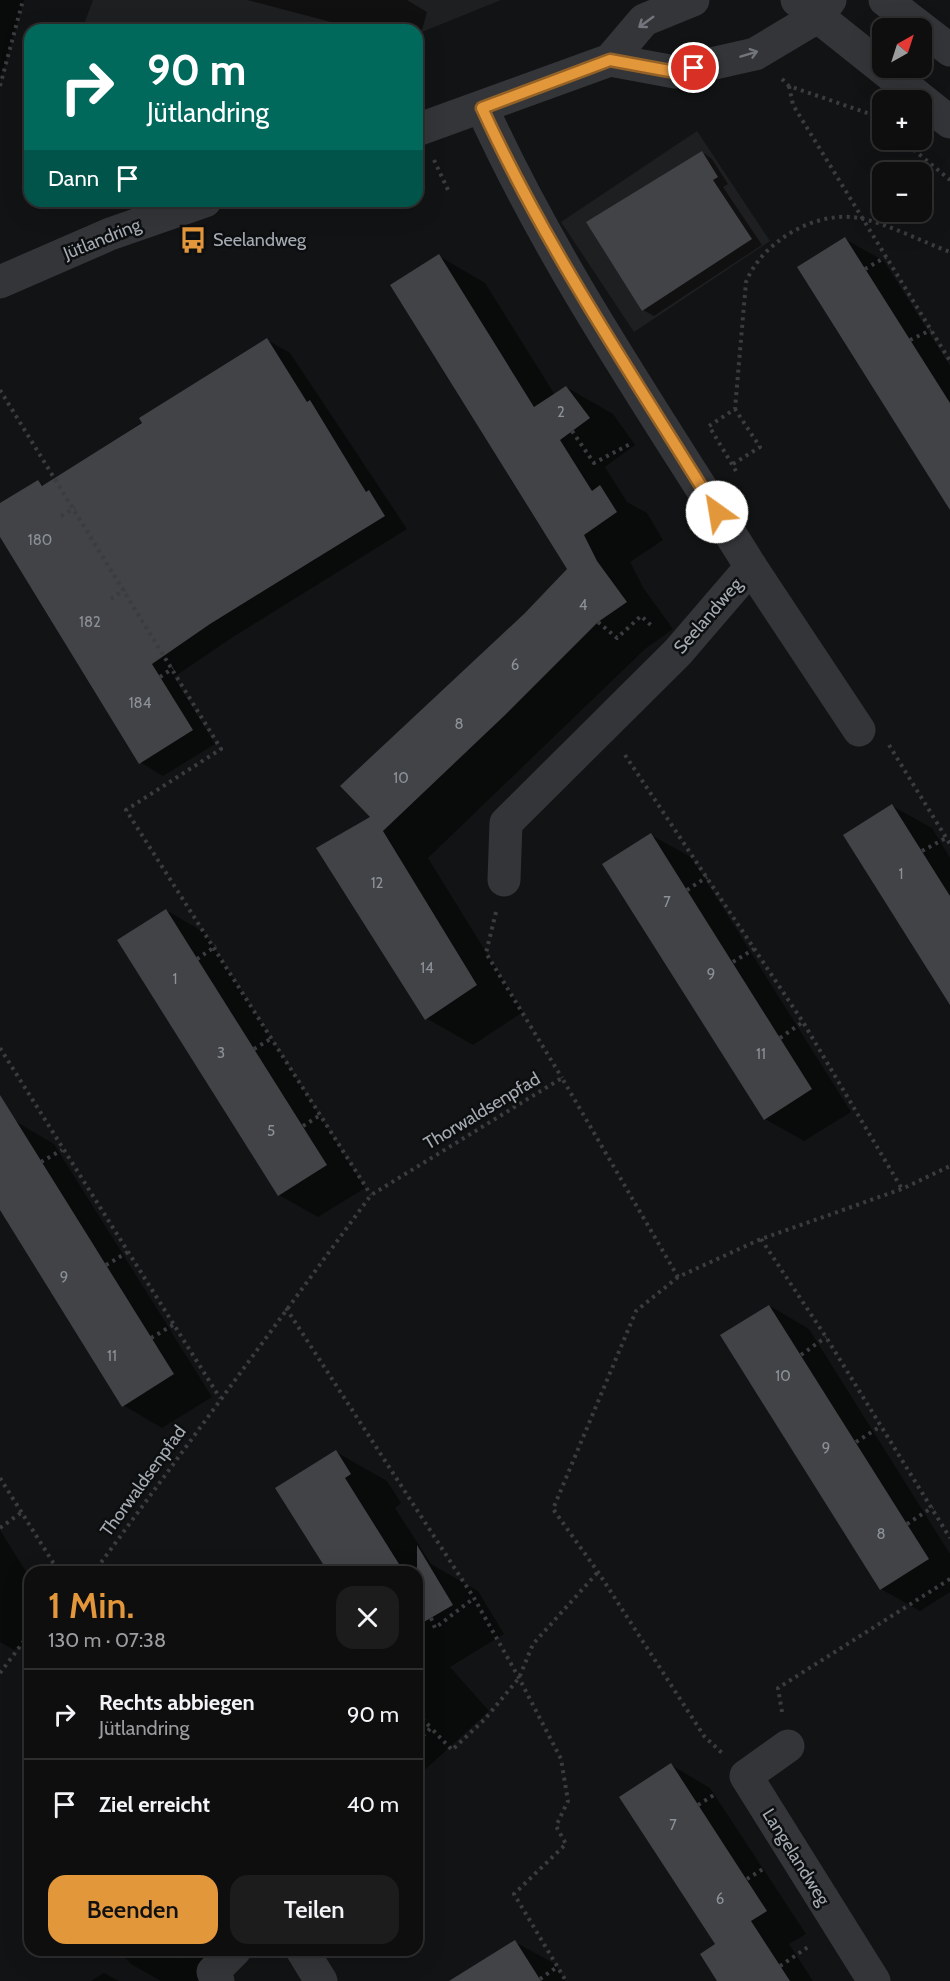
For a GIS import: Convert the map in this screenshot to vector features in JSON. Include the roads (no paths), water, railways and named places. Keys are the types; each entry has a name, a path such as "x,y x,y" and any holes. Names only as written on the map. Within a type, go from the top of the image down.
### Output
{"street":[{"path":"423,128 610,60 644,20 693,0"},
{"path":"885,0 950,50"},
{"path":"610,60 675,72 755,54 815,6 950,122"},
{"name":"Seelandweg","path":"482,108 520,187 581,294 751,567 678,652 507,823 504,880"},
{"name":"Jütlandring","path":"0,282 110,234 188,207"},
{"path":"751,567 859,730"},
{"name":"Langelandweg","path":"788,1746 746,1776 874,1981"},
{"path":"218,1981 213,1972 229,1956"},
{"path":"306,1956 321,1981"}],"place":[{"name":"Seelandweg","path":"193,240"}]}
